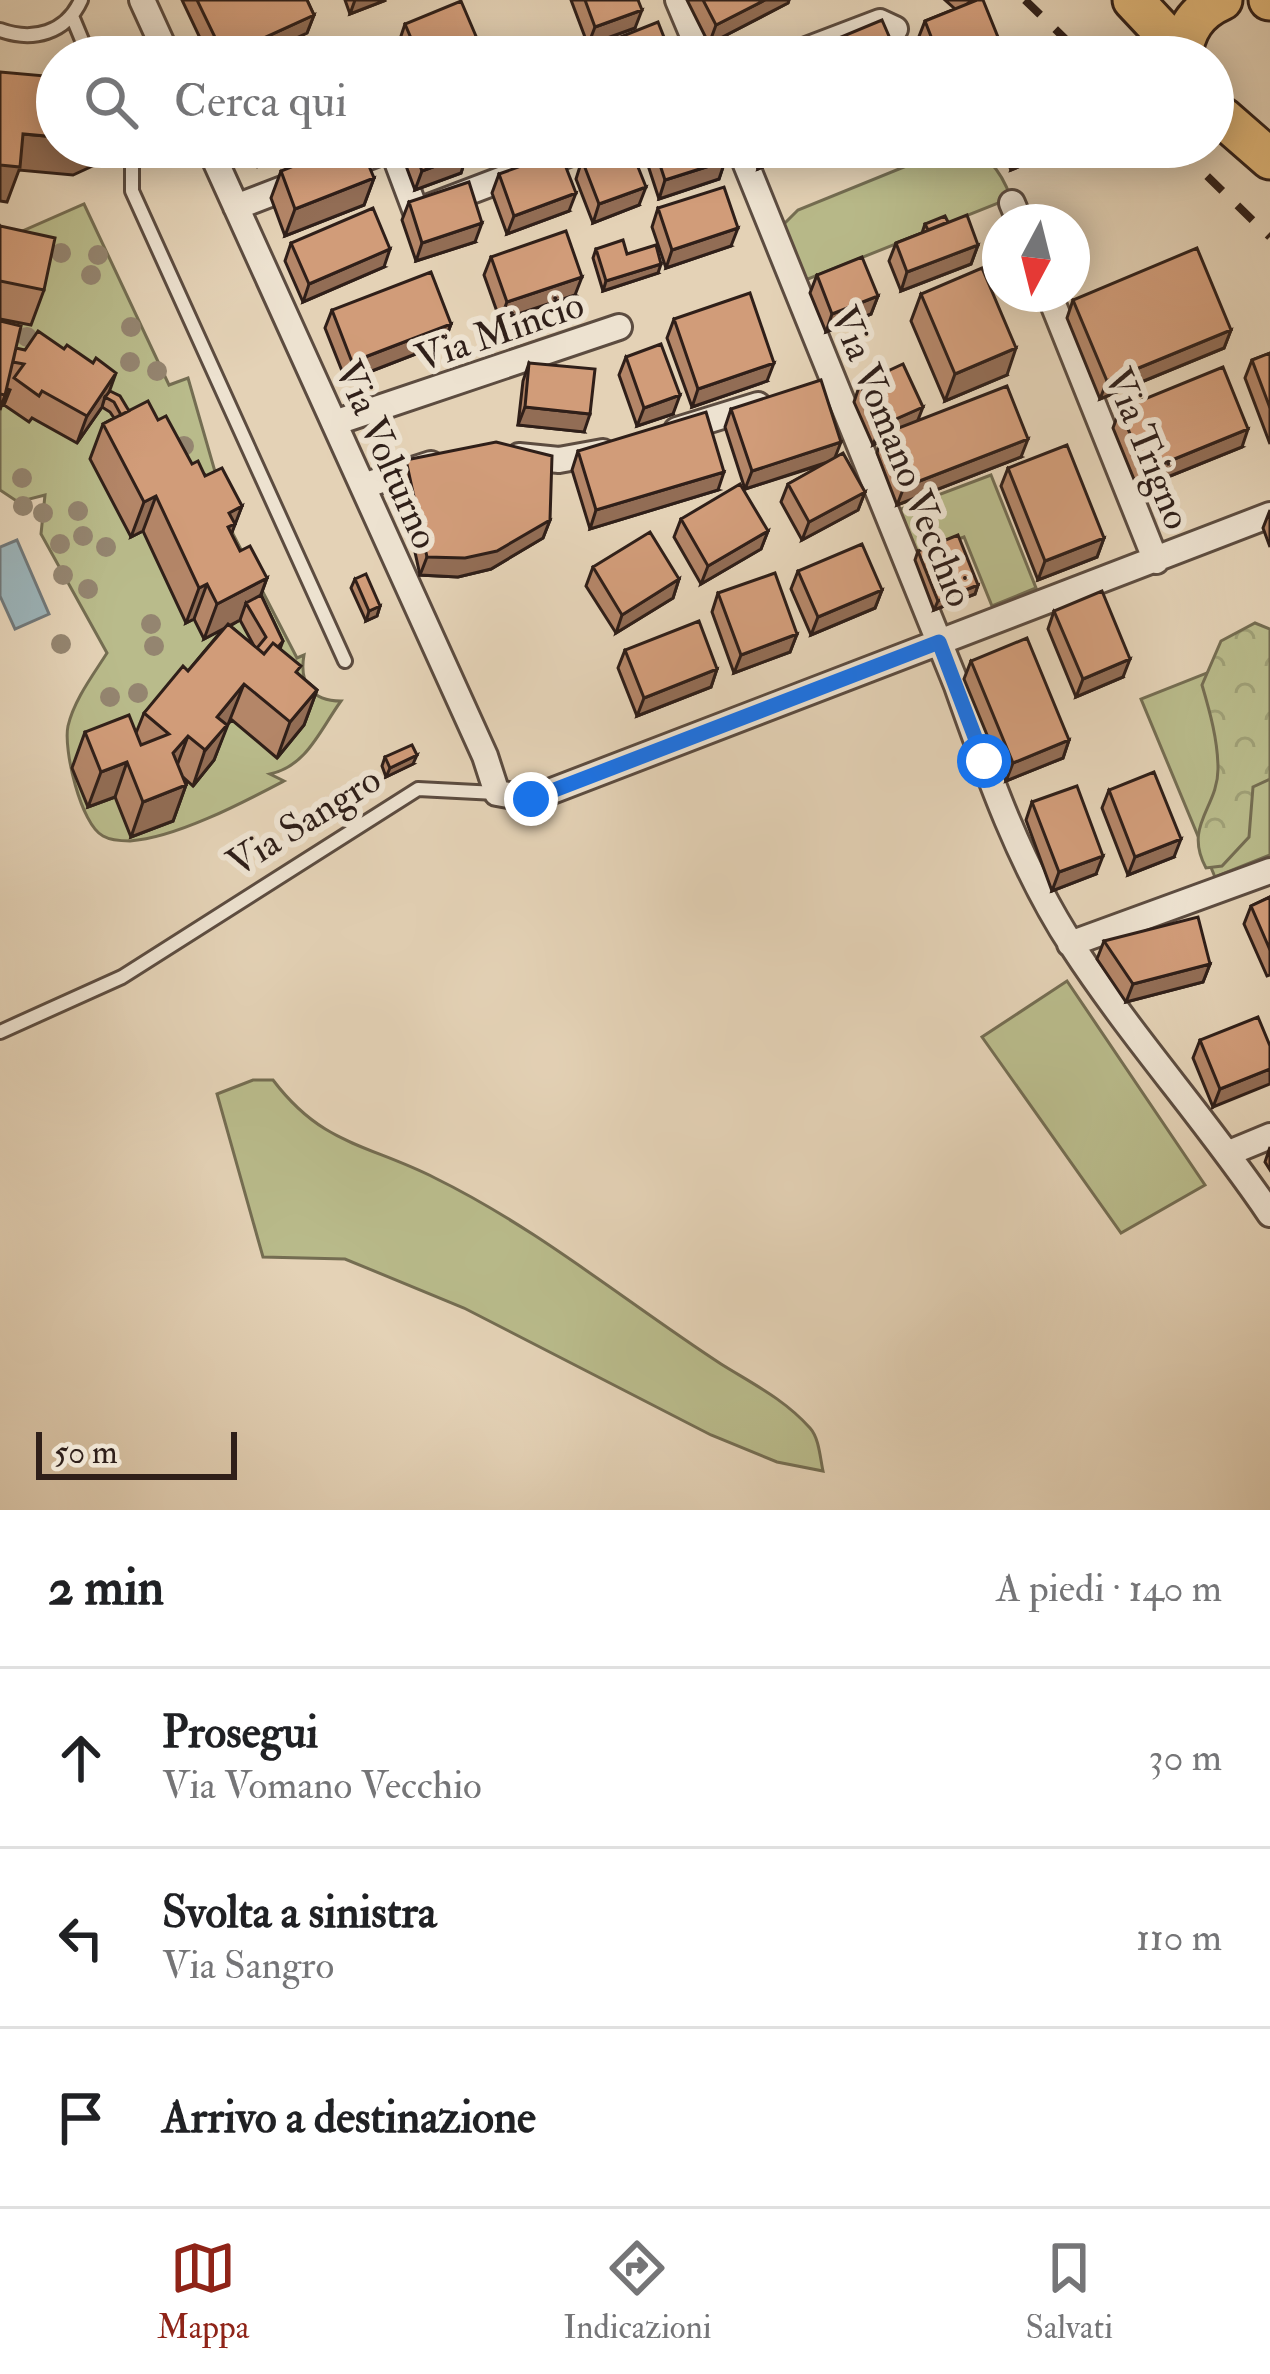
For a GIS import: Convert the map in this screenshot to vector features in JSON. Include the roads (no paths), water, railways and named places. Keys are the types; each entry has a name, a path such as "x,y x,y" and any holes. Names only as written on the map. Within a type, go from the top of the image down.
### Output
{"main road":[{"path":"1133,0 1166,36"},
{"path":"1185,36 1196,17 1222,0"},
{"path":"1234,120 1270,116"},
{"path":"1234,129 1270,159"}],"street":[{"path":"142,0 159,36"},
{"path":"678,0 693,36"},
{"path":"843,36 880,22 895,29"},
{"name":"Via Volturno","path":"218,168 485,756 497,793"},
{"path":"236,207 339,168"},
{"path":"400,168 416,212 532,168"},
{"name":"Via Vomano Vecchio","path":"745,168 813,388 939,642 1034,877 1070,944 1270,1214"},
{"name":"Via Trigno","path":"1056,312 1156,561"},
{"name":"Via Mincio","path":"334,423 620,327"},
{"path":"363,486 443,460 511,454 559,460 593,456 813,388"},
{"name":"Via Sangro","path":"497,793 531,799 1270,515"},
{"path":"1070,944 1270,872"},
{"path":"1229,1153 1270,1136"}],"lane":[{"path":"0,30 31,36 52,32 72,16 81,0"},
{"path":"72,16 80,36"},
{"path":"132,168 132,191 345,662"},
{"name":"Via Sangro","path":"0,1031 122,977 418,789 497,793"}],"water":[{"path":"17,540 49,614 15,629 0,596 0,547"}],"railway":[{"path":"1025,0 1062,36"},
{"path":"1199,168 1270,237"}]}
